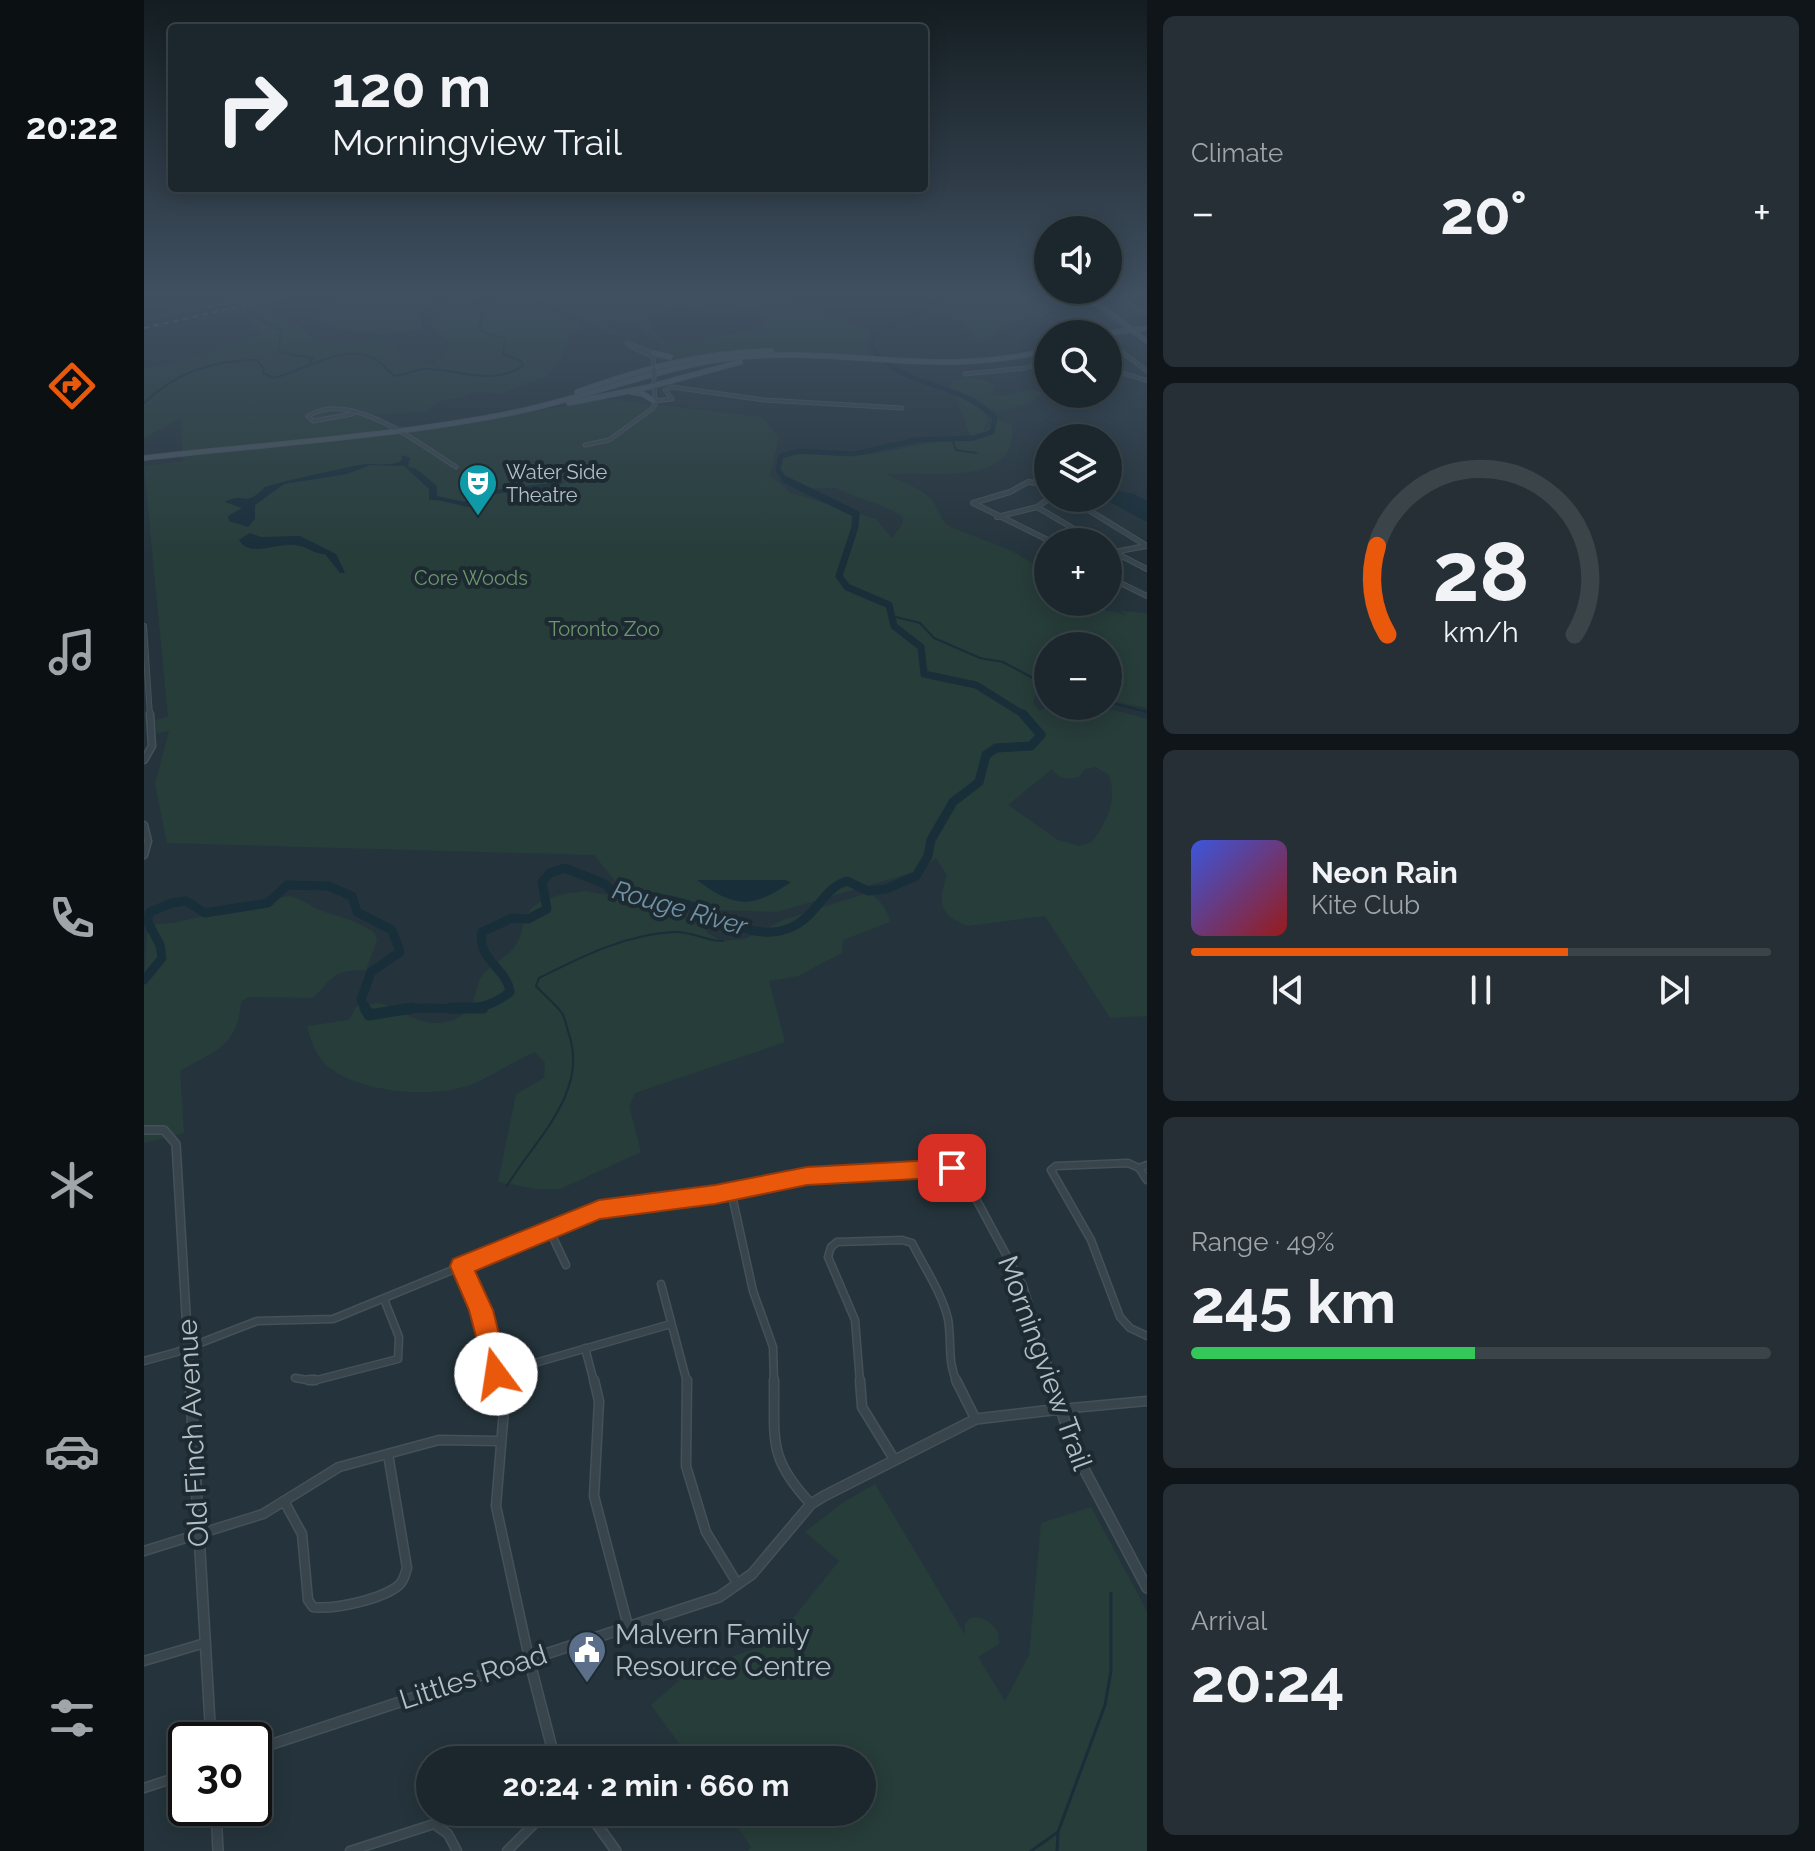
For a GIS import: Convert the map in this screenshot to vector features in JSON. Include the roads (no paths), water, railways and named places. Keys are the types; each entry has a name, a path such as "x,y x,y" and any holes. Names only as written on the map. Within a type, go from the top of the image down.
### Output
{"main road":[{"path":"488,416 561,397 599,382"},
{"path":"144,458 488,416 623,382"},
{"path":"500,414 520,413 657,382"},
{"path":"621,392 654,398 659,386 669,382"}],"street":[{"path":"585,445 602,444 654,407 654,383"},
{"path":"654,398 672,399 665,390 672,387 764,400 902,408"},
{"path":"352,414 318,422 308,416 318,410 352,414 397,429 456,467"},
{"path":"1034,483 1028,482 1010,492 973,502 996,517 1034,532"},
{"path":"996,517 1034,508"},
{"path":"1045,512 1072,528"},
{"path":"1092,512 1147,546"},
{"path":"1122,551 1147,546"},
{"path":"1122,556 1147,569"},
{"path":"1122,584 1147,596"},
{"path":"144,626 145,698 152,746 144,760"},
{"path":"144,825 148,841 144,855"},
{"name":"Old Finch Avenue","path":"144,1130 166,1129 176,1144 210,1722"},
{"path":"1147,1180 1143,1166 1128,1163 1059,1165 1051,1173 1091,1240 1120,1317 1130,1328 1147,1336"},
{"name":"Morningview Trail","path":"144,1361 257,1321 333,1319 599,1210 731,1191 807,1176 952,1168 965,1173 1020,1278 1083,1469 1147,1588"},
{"path":"731,1191 753,1291 773,1347 775,1450 784,1472 811,1504"},
{"path":"549,1229 566,1265"},
{"path":"894,1459 862,1407 855,1320 828,1257 831,1247 837,1242 902,1240 912,1243 943,1304 948,1320 951,1371 976,1419"},
{"path":"461,1266 481,1310 504,1409 496,1506 551,1746"},
{"path":"661,1284 687,1376 686,1466 706,1532 739,1585"},
{"path":"295,1378 313,1381 398,1359 401,1353 398,1338 384,1299"},
{"path":"496,1374 671,1324"},
{"path":"585,1348 599,1401 594,1496 629,1627"},
{"path":"1061,1409 1147,1401"},
{"name":"Littles Road","path":"272,1744 719,1597 752,1574 811,1504 976,1419 1061,1409"},
{"path":"144,1551 246,1521 284,1501 327,1472 439,1440 500,1441"},
{"path":"284,1501 302,1534 308,1600 313,1607 319,1610 336,1607 397,1587 405,1577 407,1568 388,1454"},
{"path":"144,1661 205,1643"},
{"path":"144,1788 168,1780"},
{"path":"350,1851 434,1824 443,1829 457,1851"},
{"path":"217,1826 218,1851"},
{"path":"507,1851 532,1826"},
{"path":"598,1826 616,1851"}],"water":[{"path":"402,455 410,458 408,467 415,468 437,486 437,496 464,502 485,491 566,481 558,486 494,494 484,507 470,507 429,500 429,489 404,466 370,465 347,474 284,484 255,505 255,519 248,527 229,521 228,516 242,508 225,502 232,499 248,499 265,487 312,475 359,465 392,464 402,460"},
{"path":"1122,492 1147,501 1147,522 1122,509"},
{"path":"250,533 261,537 300,536 336,554 345,573 340,573 325,554 299,546 250,548 239,540"},
{"path":"697,880 791,882 765,897 743,902 722,896"}],"waterway":[{"path":"144,403 172,382"},
{"name":"Rouge River","path":"786,480 778,469 781,456 799,451 853,454 917,440 974,438 992,432 995,418 979,405 925,382"},
{"path":"952,439 956,450 976,453"},
{"name":"Rouge River","path":"786,480 856,514 855,527 839,576 847,587 889,605 894,626 921,647 924,674 976,685 1023,714"},
{"name":"Rouge River","path":"786,480 790,482"},
{"path":"892,616 920,623 934,638 980,658 1003,662 1034,679"},
{"path":"1122,706 1147,712"},
{"name":"Rouge River","path":"471,1008 497,1001 510,992 504,976 484,950 482,932 512,918 528,919 547,909 542,882 550,873 565,868 605,884 612,891 686,904 738,926 765,932 778,931 801,922 832,890 847,881 868,891 886,889 916,876 928,856 931,840 953,802 979,782 986,755 996,748 1031,746 1041,735 1023,714"},
{"name":"Rouge River","path":"144,980 162,958 160,945 147,921 150,912 186,901 205,913 268,903 287,885 328,886 352,896 357,912 392,930 400,952 371,972 361,1000 367,1010"},
{"path":"507,1186 555,1116 571,1078 573,1058 565,1019 536,986 539,978 588,955 639,937 680,932 723,941"},
{"name":"Rouge River","path":"365,1008 369,1015 412,1008"},
{"name":"Rouge River","path":"401,1010 471,1008"},
{"name":"Rouge River","path":"471,1008 483,1008"},
{"path":"1058,1832 1105,1705 1111,1671 1111,1593"},
{"path":"1031,1851 1058,1832"},
{"path":"1057,1851 1058,1832"}],"place":[{"name":"Water Side Theatre","path":"478,517"},
{"name":"Malvern Family Resource Centre","path":"587,1684"}],"park label":[{"name":"Core Woods","path":"471,578"},
{"name":"Toronto Zoo","path":"604,629"}]}
